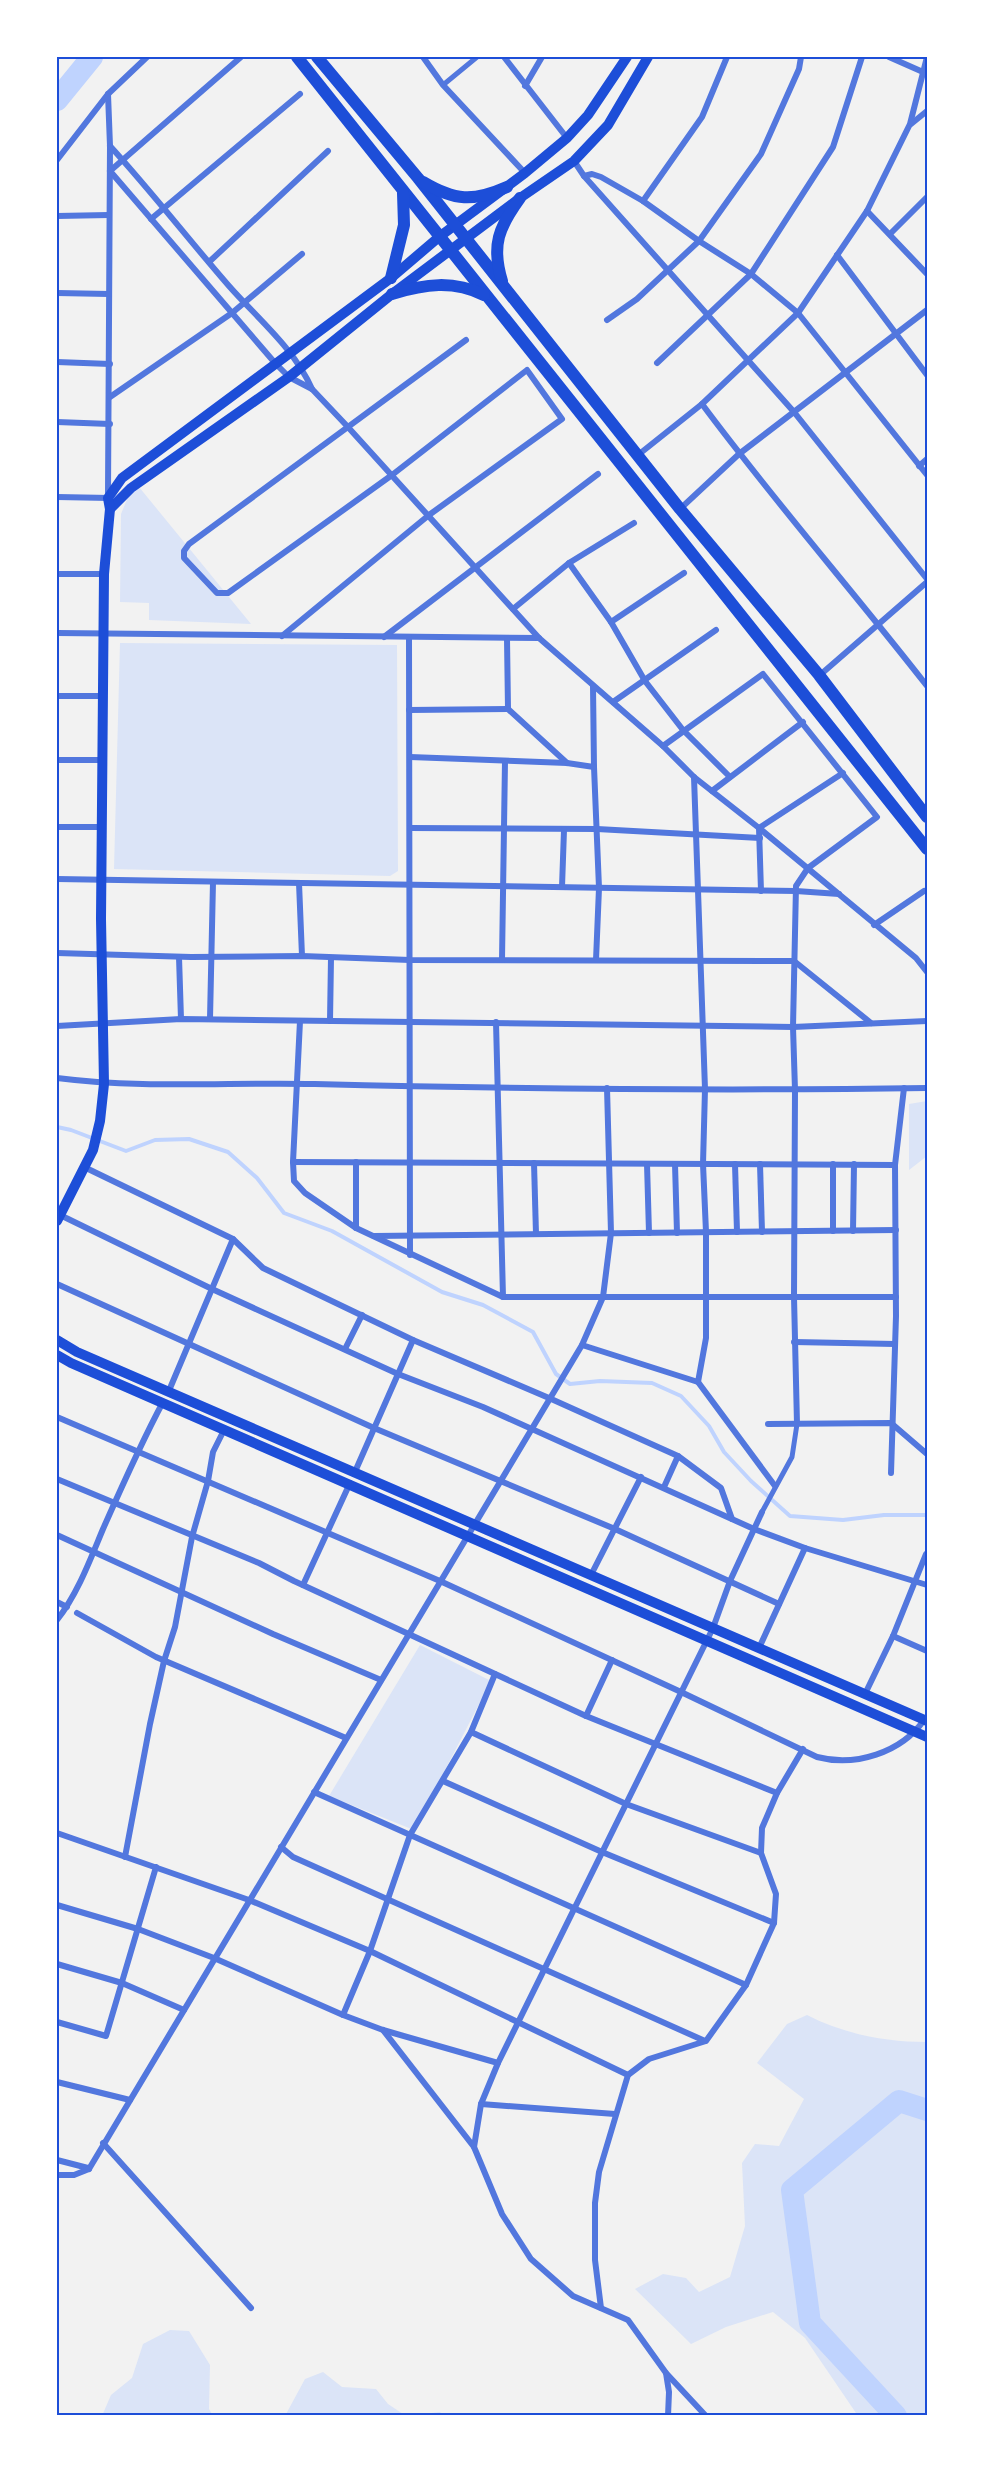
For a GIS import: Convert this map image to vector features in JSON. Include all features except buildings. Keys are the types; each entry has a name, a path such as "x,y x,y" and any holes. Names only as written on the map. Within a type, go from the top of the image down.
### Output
{"main road":[{"path":"297,57 927,849"},
{"path":"317,57 418,178 680,508 819,675 927,817"},
{"path":"58,1218 93,1149 100,1121 104,1084 102,880 104,574 112,502 122,478 391,278 439,237 507,187 567,138 588,115 627,57"},
{"path":"112,502 290,377 393,294 520,198 574,161 608,125 648,57"},
{"path":"418,178 453,196 471,199 486,196 507,187"},
{"path":"391,278 403,232 403,192"},
{"path":"505,288 498,268 498,235 504,220 520,198"},
{"path":"393,294 438,284 457,285 489,298"},
{"path":"57,1340 77,1352 925,1720"},
{"path":"57,1355 927,1737"}],"street":[{"path":"57,160 108,94 147,57"},
{"path":"110,171 241,57"},
{"path":"423,57 443,85 525,173"},
{"path":"443,85 477,57"},
{"path":"504,57 567,138"},
{"path":"525,86 542,57"},
{"path":"643,201 702,117 728,57"},
{"path":"607,320 637,298 699,241 761,154 799,69 801,57"},
{"path":"657,363 751,274 833,147 862,57"},
{"path":"889,57 923,72"},
{"path":"638,455 702,404 798,313 867,212 910,124 927,57"},
{"path":"57,496 112,502 108,94"},
{"path":"151,219 300,94"},
{"path":"910,124 927,111"},
{"path":"110,146 245,304 290,351 302,367 312,389"},
{"path":"209,262 328,151"},
{"path":"574,161 584,176 794,412 927,581 819,675"},
{"path":"110,171 275,363 290,377 312,389 539,638 663,746 694,777 916,958 927,972"},
{"path":"584,176 592,174 601,177 643,201 751,274 798,313 927,476"},
{"path":"890,234 927,197"},
{"path":"867,212 927,274"},
{"path":"57,216 109,215"},
{"path":"110,397 232,314 302,254"},
{"path":"837,255 927,375"},
{"path":"57,293 109,294"},
{"path":"680,508 739,454 927,310"},
{"path":"282,636 429,515 562,419 527,370 392,476 228,593 217,593 184,558 184,551 189,544 466,340"},
{"path":"57,362 110,364"},
{"path":"702,404 739,454 927,686"},
{"path":"57,422 110,424"},
{"path":"919,466 927,459"},
{"path":"384,637 598,474"},
{"path":"513,609 569,563 634,523"},
{"path":"569,563 610,622 645,681 683,730 730,777"},
{"path":"610,622 684,573"},
{"path":"57,574 104,574"},
{"path":"613,702 716,630"},
{"path":"57,633 539,638"},
{"path":"409,637 410,1255"},
{"path":"507,639 508,709"},
{"path":"474,2147 481,2104 498,2063 706,1641 754,1529 773,1489 792,1457 797,1424 794,1342 793,1027 796,891 798,881 808,868 877,817 763,674 663,746"},
{"path":"593,686 599,888 596,960"},
{"path":"57,696 104,696"},
{"path":"409,710 508,709 567,763"},
{"path":"712,791 803,722"},
{"path":"410,757 567,763 594,767"},
{"path":"57,760 103,760"},
{"path":"502,960 501,886 505,760"},
{"path":"759,828 843,773"},
{"path":"694,777 705,1089 703,1164 706,1232 706,1338 698,1382"},
{"path":"57,827 103,827"},
{"path":"410,828 597,829 760,838"},
{"path":"759,828 761,891"},
{"path":"562,887 564,830"},
{"path":"57,879 796,891 839,894"},
{"path":"210,1020 213,882"},
{"path":"299,883 302,956"},
{"path":"874,925 924,891"},
{"path":"57,953 179,957 302,956 410,960 794,961 871,1023"},
{"path":"179,957 181,1019"},
{"path":"330,1021 331,958"},
{"path":"57,1026 181,1019 793,1027 927,1021"},
{"path":"300,1021 294,1181 305,1193 356,1228 410,1255 503,1297 896,1297"},
{"path":"496,1022 503,1297"},
{"path":"57,1078 104,1084 298,1083 795,1090 927,1088"},
{"path":"57,2175 74,2175 89,2169 582,1345 603,1297 610,1233 607,1088"},
{"path":"891,1473 896,1297 895,1165 904,1088"},
{"path":"293,1162 895,1165"},
{"path":"356,1162 356,1228"},
{"path":"534,1163 536,1234"},
{"path":"647,1164 649,1233"},
{"path":"675,1164 677,1233"},
{"path":"735,1164 737,1232"},
{"path":"760,1164 762,1232"},
{"path":"832,1231 833,1164"},
{"path":"853,1231 854,1164"},
{"path":"84,1167 233,1239 263,1268 413,1340 678,1456 721,1488 732,1519"},
{"path":"58,1218 398,1374 483,1407 754,1529 805,1548 927,1585"},
{"path":"371,1236 896,1230"},
{"path":"57,1620 68,1607 136,1453 169,1392 233,1239"},
{"path":"57,1284 374,1428 615,1529 779,1604"},
{"path":"345,1349 362,1315"},
{"path":"303,1585 413,1340"},
{"path":"794,1342 895,1344"},
{"path":"582,1345 698,1382 773,1489"},
{"path":"57,1417 136,1453 208,1481 440,1581 817,1757 835,1762 873,1756 891,1749 915,1732 925,1720"},
{"path":"768,1424 891,1423 927,1455"},
{"path":"125,1857 150,1724 164,1661 176,1627 192,1537 208,1481 213,1452 224,1430"},
{"path":"664,1487 678,1456"},
{"path":"591,1575 641,1477"},
{"path":"57,1479 259,1563 586,1716 777,1793"},
{"path":"57,1535 273,1634 381,1680"},
{"path":"759,1648 805,1548"},
{"path":"865,1694 917,1581 926,1554"},
{"path":"57,1602 68,1607"},
{"path":"77,1613 164,1661 346,1738"},
{"path":"893,1636 927,1651"},
{"path":"586,1716 612,1660"},
{"path":"343,2015 370,1952 410,1835 471,1732 495,1674"},
{"path":"471,1732 626,1804 761,1853"},
{"path":"601,2308 595,2260 595,2203 599,2172 628,2075 649,2058 706,2042 746,1985 774,1923 776,1894 761,1853 762,1827 777,1793 803,1749"},
{"path":"443,1781 602,1852 774,1923"},
{"path":"314,1792 746,1985"},
{"path":"57,1833 249,1900 370,1952 628,2075"},
{"path":"281,1847 293,1857 706,2042"},
{"path":"57,2022 106,2036 156,1867"},
{"path":"57,1905 138,1929 214,1958 343,2015 383,2030 498,2063"},
{"path":"57,1964 122,1983 184,2010"},
{"path":"383,2030 474,2147 502,2214 531,2259 573,2296 628,2320 666,2373 706,2416"},
{"path":"57,2082 130,2100"},
{"path":"481,2104 615,2114"},
{"path":"103,2144 251,2308"},
{"path":"57,2160 89,2169"},
{"path":"666,2373 669,2391 668,2416"}],"shaded area":[{"path":"139,487 251,624 149,620 149,603 120,602 121,514 128,497"},
{"path":"120,643 397,645 398,871 390,876 114,869"},
{"path":"927,1101 927,1156 909,1170 909,1104"},
{"path":"420,1645 491,1681 414,1830 329,1796"},
{"path":"807,2015 821,2022 865,2036 927,2042 927,2416 865,2416 856,2413 805,2338 773,2312 726,2327 691,2344 635,2289 663,2274 686,2278 699,2292 730,2277 745,2226 742,2163 755,2144 779,2146 804,2099 757,2063 787,2024"},
{"path":"170,2330 189,2331 210,2365 209,2409 213,2416 102,2416 111,2395 132,2378 143,2344"},
{"path":"323,2372 342,2387 376,2389 388,2404 406,2416 285,2416 305,2379"},
{"path":"440,2412 444,2416 406,2416"}],"waterway":[{"path":"57,100 92,57"},
{"path":"57,1127 126,1151 155,1140 189,1139 228,1152 257,1178 284,1213 332,1231 442,1292 483,1305 533,1332 556,1374 570,1384 600,1381 652,1383 681,1396 709,1426 724,1452 751,1481 790,1516 843,1520 884,1515 927,1515"},
{"path":"896,2416 810,2323 792,2190 899,2101 927,2110"}]}
